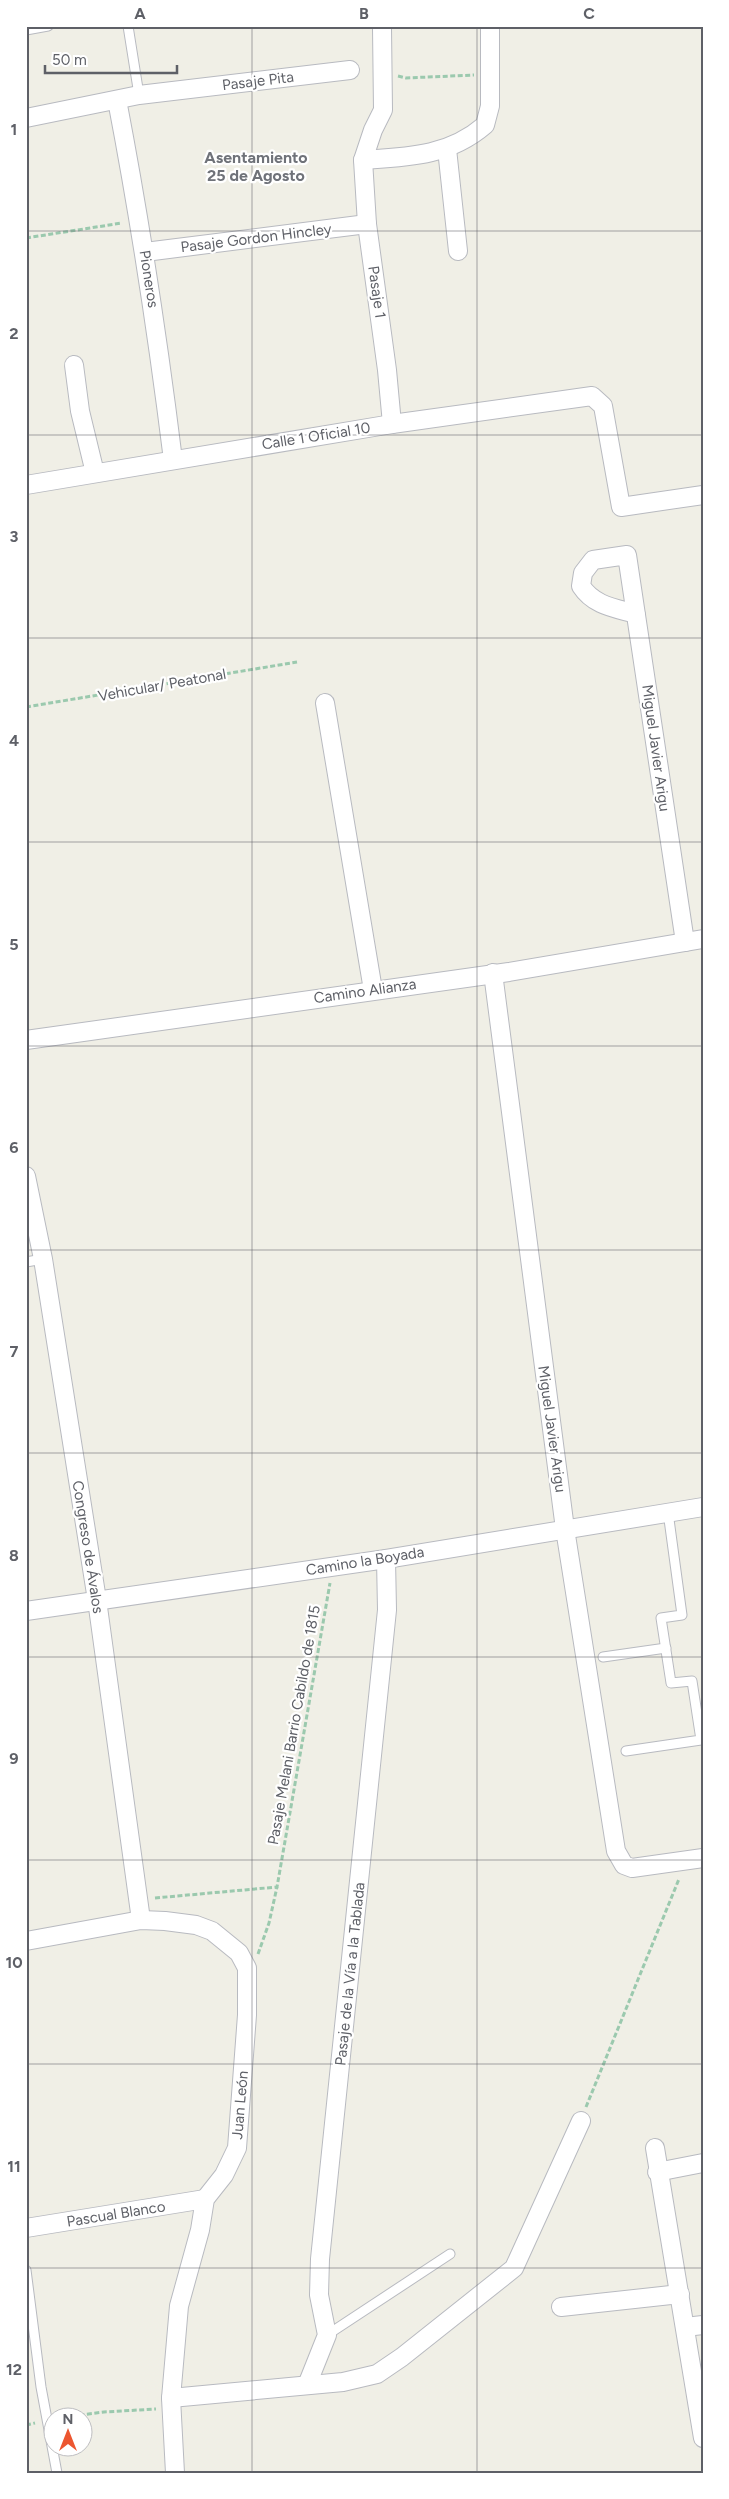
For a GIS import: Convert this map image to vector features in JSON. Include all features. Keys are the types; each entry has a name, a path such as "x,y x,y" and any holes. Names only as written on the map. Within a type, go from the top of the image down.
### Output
{"street":[{"path":"382,28 383,110 370,137 363,160 404,157 447,149 477,132 488,121 491,74 490,26"},
{"name":"Pasaje Pita","path":"26,118 139,96 350,70"},
{"name":"Pioneros","path":"117,100 145,252 173,460"},
{"path":"447,149 458,251"},
{"name":"Pasaje 1","path":"363,160 367,224 387,370 392,424"},
{"name":"Pasaje Gordon Hincley","path":"145,252 367,224"},
{"path":"74,365 80,411 95,473"},
{"name":"Calle 1 Oficial 10","path":"26,485 392,424 592,396 603,406 621,506 703,495"},
{"name":"Miguel Javier Arigu","path":"636,614 606,606 588,597 581,586 583,573 593,560 627,555 636,614 685,942"},
{"path":"325,703 373,990"},
{"name":"Camino Alianza","path":"26,1040 493,973 703,939"},
{"name":"Miguel Javier Arigu","path":"493,973 565,1529 616,1852 624,1865 640,1868 695,1859"},
{"name":"Congreso de Ávalos","path":"26,1176 35,1261 97,1600 141,1920"},
{"name":"Camino la Boyada","path":"26,1612 97,1600 386,1559 703,1507"},
{"name":"Pasaje de la Vía a la Tablada","path":"327,2335 319,2295 320,2259 387,1610 386,1559"},
{"path":"26,1941 141,1920 178,1922 212,1931 239,1953 247,1968"},
{"name":"Juan León","path":"175,2473 172,2403 180,2306 200,2230 205,2199 224,2175 237,2148 246,2025 247,1968"},
{"path":"172,2403 343,2382 377,2374 453,2319 514,2268 580,2121"},
{"path":"655,2148 657,2172 680,2294 694,2326 703,2438"},
{"path":"657,2172 703,2163"},
{"name":"Pascual Blanco","path":"26,2228 205,2199"},
{"path":"561,2307 680,2294"},
{"path":"307,2385 327,2335"}],"lane":[{"path":"26,30 48,26"},
{"path":"128,26 139,96"},
{"path":"626,1751 701,1740 701,1728 692,1681 671,1683 661,1618 682,1615 668,1512"},
{"path":"603,1657 666,1648"},
{"path":"327,2335 450,2254"},
{"path":"26,2270 41,2387 57,2473"}],"path":[{"path":"384,72 406,78 491,74"},
{"path":"26,238 140,220"},
{"name":"Vehicular/ Peatonal","path":"26,708 297,662"},
{"name":"Pasaje Melani Barrio Cabildo de 1815","path":"247,1968 256,1961 269,1923 277,1887 332,1566"},
{"path":"580,2121 695,1859"},
{"path":"139,1899 277,1887"},
{"path":"92,2414 172,2403"}],"district":[{"name":"Asentamiento 25 de Agosto","path":"256,166"}]}
